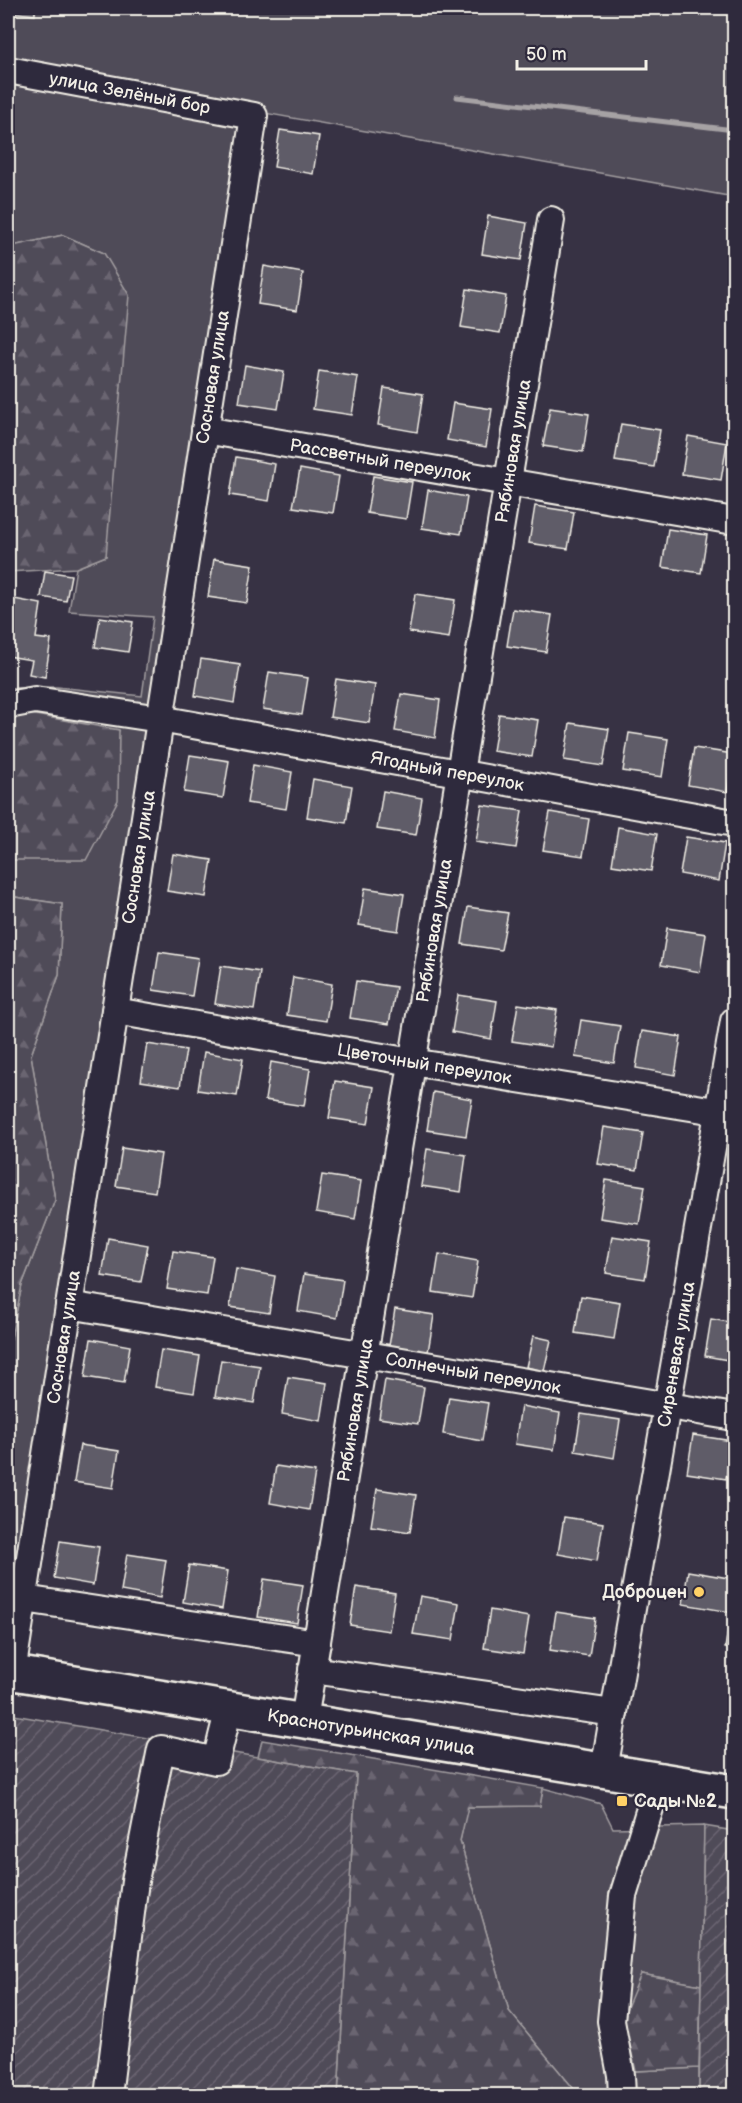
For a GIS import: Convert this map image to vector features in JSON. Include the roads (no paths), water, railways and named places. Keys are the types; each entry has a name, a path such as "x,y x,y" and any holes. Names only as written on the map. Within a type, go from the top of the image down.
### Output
{"main road":[{"name":"Краснотурьинская улица","path":"10,1672 735,1792"}],"street":[{"name":"улица Зелёный бор","path":"8,70 255,116"},
{"name":"Сосновая улица","path":"10,1672 24,1599 255,116"},
{"name":"Рябиновая улица","path":"304,1720 551,220"},
{"name":"Рассветный переулок","path":"205,430 735,521"},
{"name":"Ягодный переулок","path":"8,705 35,700 160,719 735,823"},
{"name":"Цветочный переулок","path":"115,1011 727,1114"},
{"name":"Сиреневая улица","path":"604,1770 667,1406 727,1114 735,1021"},
{"name":"Солнечный переулок","path":"69,1305 735,1417"},
{"path":"24,1599 316,1643"},
{"path":"312,1670 616,1701"},
{"path":"108,2096 135,1881 161,1749 216,1761 229,1708"},
{"path":"622,2096 621,2075 611,2021 623,1896 659,1779"}],"waterway":[{"path":"457,97 734,130"}],"place":[{"name":"Доброцен","path":"699,1592"},
{"name":"Сады №2","path":"622,1801"}]}
